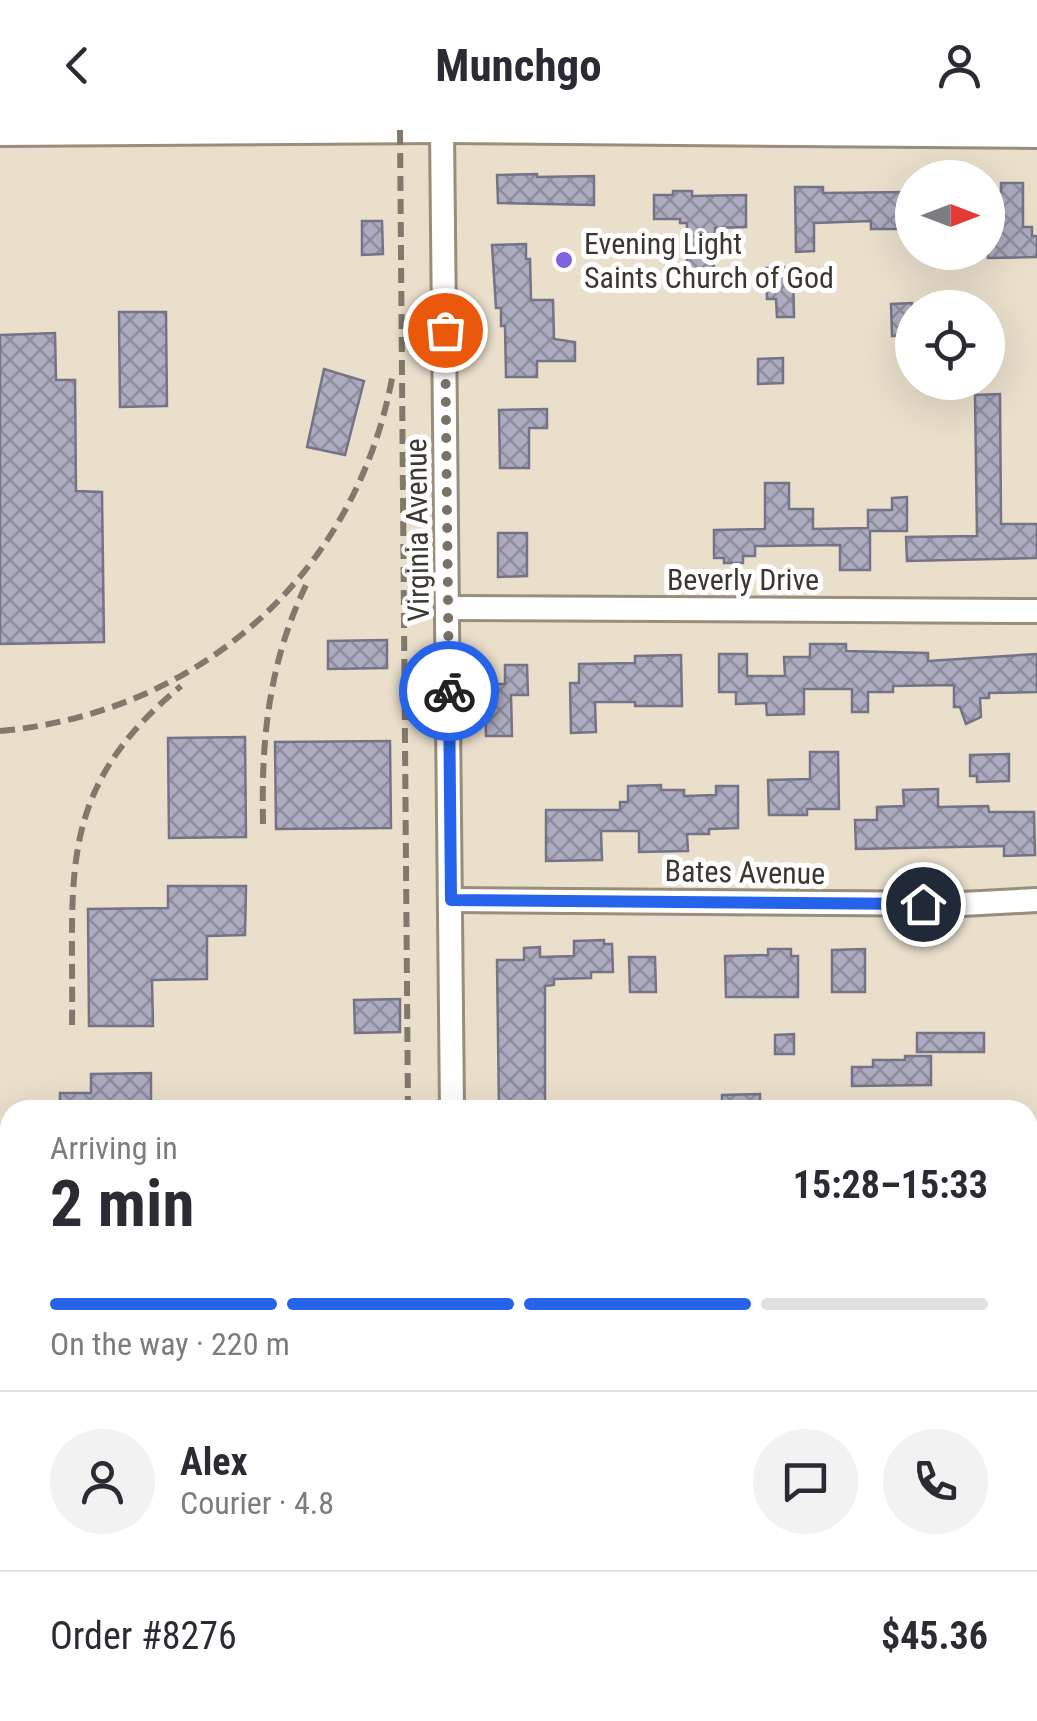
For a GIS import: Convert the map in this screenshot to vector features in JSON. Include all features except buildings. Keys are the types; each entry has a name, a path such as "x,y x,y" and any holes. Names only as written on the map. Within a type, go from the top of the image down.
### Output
{"street":[{"path":"0,134 442,130 1037,136"},
{"name":"Virginia Avenue","path":"442,130 452,1100"},
{"name":"Beverly Drive","path":"448,608 1037,611"},
{"name":"Bates Avenue","path":"451,900 943,904 1037,900"}],"railway":[{"path":"400,130 408,1100"},
{"path":"0,731 73,719 141,695 203,662 259,620 306,569 345,510 374,445 393,373"},
{"path":"263,824 270,700 284,640 308,581"},
{"path":"72,1025 74,880 91,800 111,762 140,725 181,686"}],"way so far":[{"path":"445,330 449,691"}],"place":[{"name":"Evening Light Saints Church of God","path":"564,260"}],"route":[{"path":"449,691 451,900 923,904"}]}
